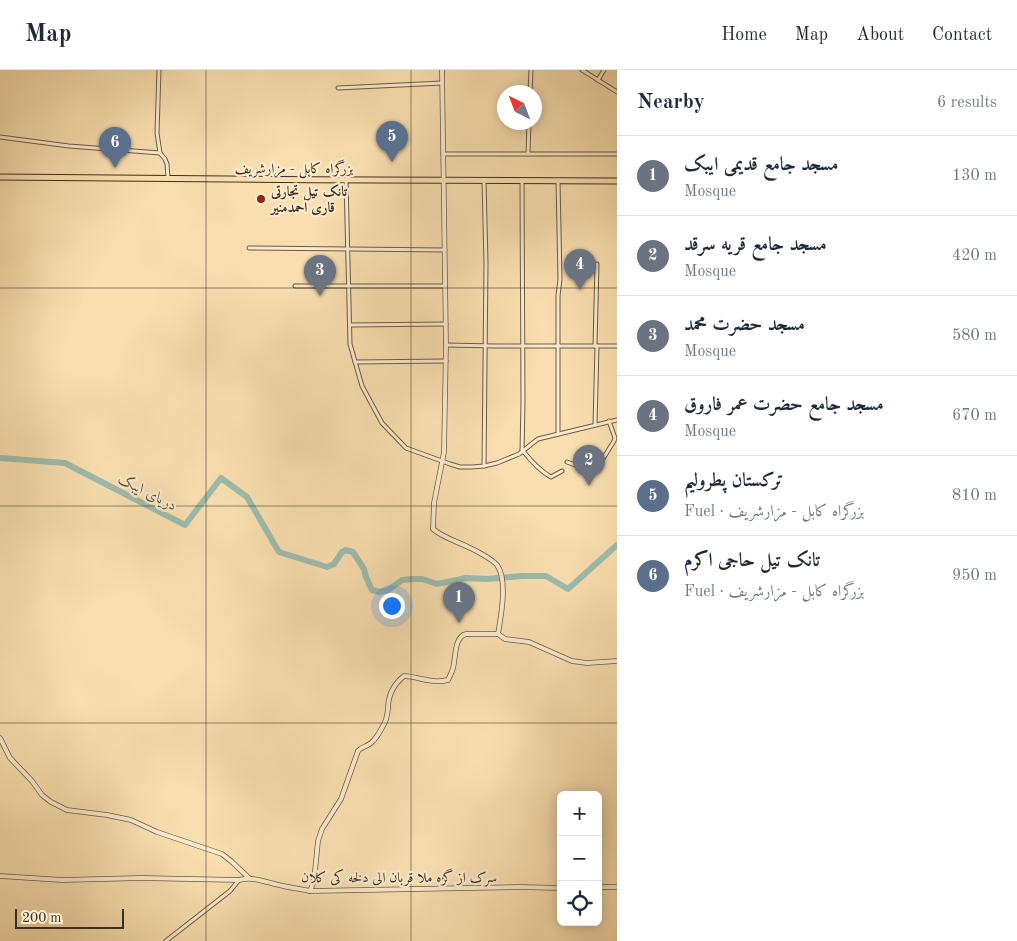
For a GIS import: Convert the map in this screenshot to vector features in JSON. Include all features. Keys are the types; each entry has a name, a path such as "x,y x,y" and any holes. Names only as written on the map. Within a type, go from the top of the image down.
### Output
{"highway":[{"name":"بزرگراه کابل - مزارشریف","path":"0,177 617,182"}],"street":[{"path":"159,70 157,133 160,154"},
{"path":"442,70 446,361 444,452 434,503 434,529 440,535 469,547 496,564 501,574 502,583 502,607 498,634"},
{"path":"530,85 531,70"},
{"path":"582,70 617,92"},
{"path":"598,80 604,70"},
{"path":"338,88 442,83"},
{"path":"528,154 529,130"},
{"path":"0,137 69,146 160,154 165,158 168,178"},
{"path":"444,154 617,154"},
{"path":"346,180 350,344 362,386 382,423 406,448 460,467 484,466 519,454 538,439 617,420"},
{"path":"484,181 486,263 484,466"},
{"path":"522,181 522,451 540,470 551,477 562,471"},
{"path":"558,182 560,279 558,296 558,434"},
{"path":"250,248 445,250"},
{"path":"595,425 597,264"},
{"path":"295,286 445,286"},
{"path":"350,325 446,324"},
{"path":"446,345 617,346"},
{"path":"355,362 446,361"},
{"path":"567,462 589,470 596,470 615,438 609,422"},
{"path":"310,891 314,881 318,842 322,829 341,799 358,751 360,748 370,744 385,723 392,690 404,676 433,681 448,680 453,670 459,639 462,635 476,633 498,634 505,639 529,642 572,661 586,663 617,661"},
{"path":"0,738 10,758 32,781 42,795 51,802 67,810 131,820 157,832 222,854 249,878"},
{"name":"سرک از گزه ملا قربان الی دلخه کی کلان","path":"0,876 62,880 133,878 239,880 249,878 310,891 557,888"},
{"path":"166,941 230,891 239,880"},
{"path":"602,887 617,887"}],"waterway":[{"name":"دریای ایبک","path":"0,458 65,463 185,525 221,478 247,497 279,552 327,567 334,564 342,552 346,550 353,552 364,569 372,590 380,592 388,590 402,580 422,579 437,584 466,578 487,579 521,576 546,576 568,589 617,545"}],"place":[{"name":"ترکستان پطرولیم","path":"392,162"},
{"name":"تانک تیل حاجی اکرم","path":"115,168"},
{"name":"تانک تیل تجارتی قاری احمدمنیر","path":"261,199"},
{"name":"مسجد جامع حضرت عمر فاروق","path":"580,290"},
{"name":"مسجد حضرت محمد","path":"320,296"},
{"name":"مسجد جامع قریه سرقد","path":"589,486"},
{"name":"مسجد جامع قدیمی ایبک","path":"459,623"}]}
